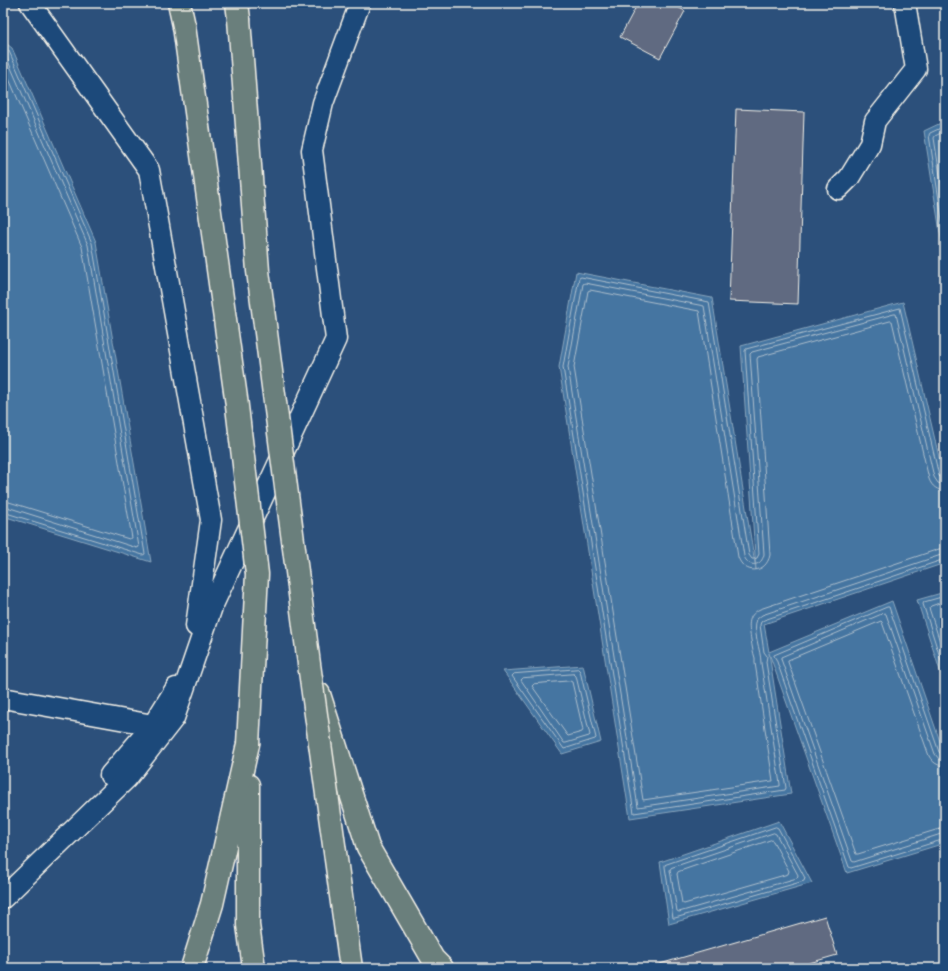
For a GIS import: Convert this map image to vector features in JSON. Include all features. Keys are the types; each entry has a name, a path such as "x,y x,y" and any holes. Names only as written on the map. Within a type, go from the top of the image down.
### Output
{"highway":[{"path":"179,3 184,26 236,398 257,574 248,744 248,925 254,968"},
{"path":"238,11 258,271 309,664 351,968"},
{"path":"309,664 368,847 434,959 442,968"},
{"path":"192,968 212,904 248,744"}],"street":[{"path":"30,3 149,170 211,520 191,664 153,725 110,775"},
{"path":"3,898 127,778 174,718 212,607 336,339 312,150 322,104 360,3"},
{"path":"838,189 849,178 870,144 875,121 916,69 905,3"},
{"path":"3,698 153,725"}],"water":[{"path":"3,41 12,48 96,242 151,562 3,516"},
{"path":"945,121 945,264 924,131"},
{"path":"576,272 712,298 756,570 741,346 903,302 945,483 945,563 764,624 769,652 892,601 945,756 945,843 847,873 769,653 791,794 630,818 559,367"},
{"path":"945,592 945,686 917,600"},
{"path":"583,665 601,742 562,754 503,671"},
{"path":"779,821 812,883 669,924 660,862"}],"building":[{"path":"638,3 670,3 685,11 660,58 620,37"},
{"path":"736,109 804,112 798,304 729,301"},
{"path":"825,916 837,955 792,968 646,968"}]}
